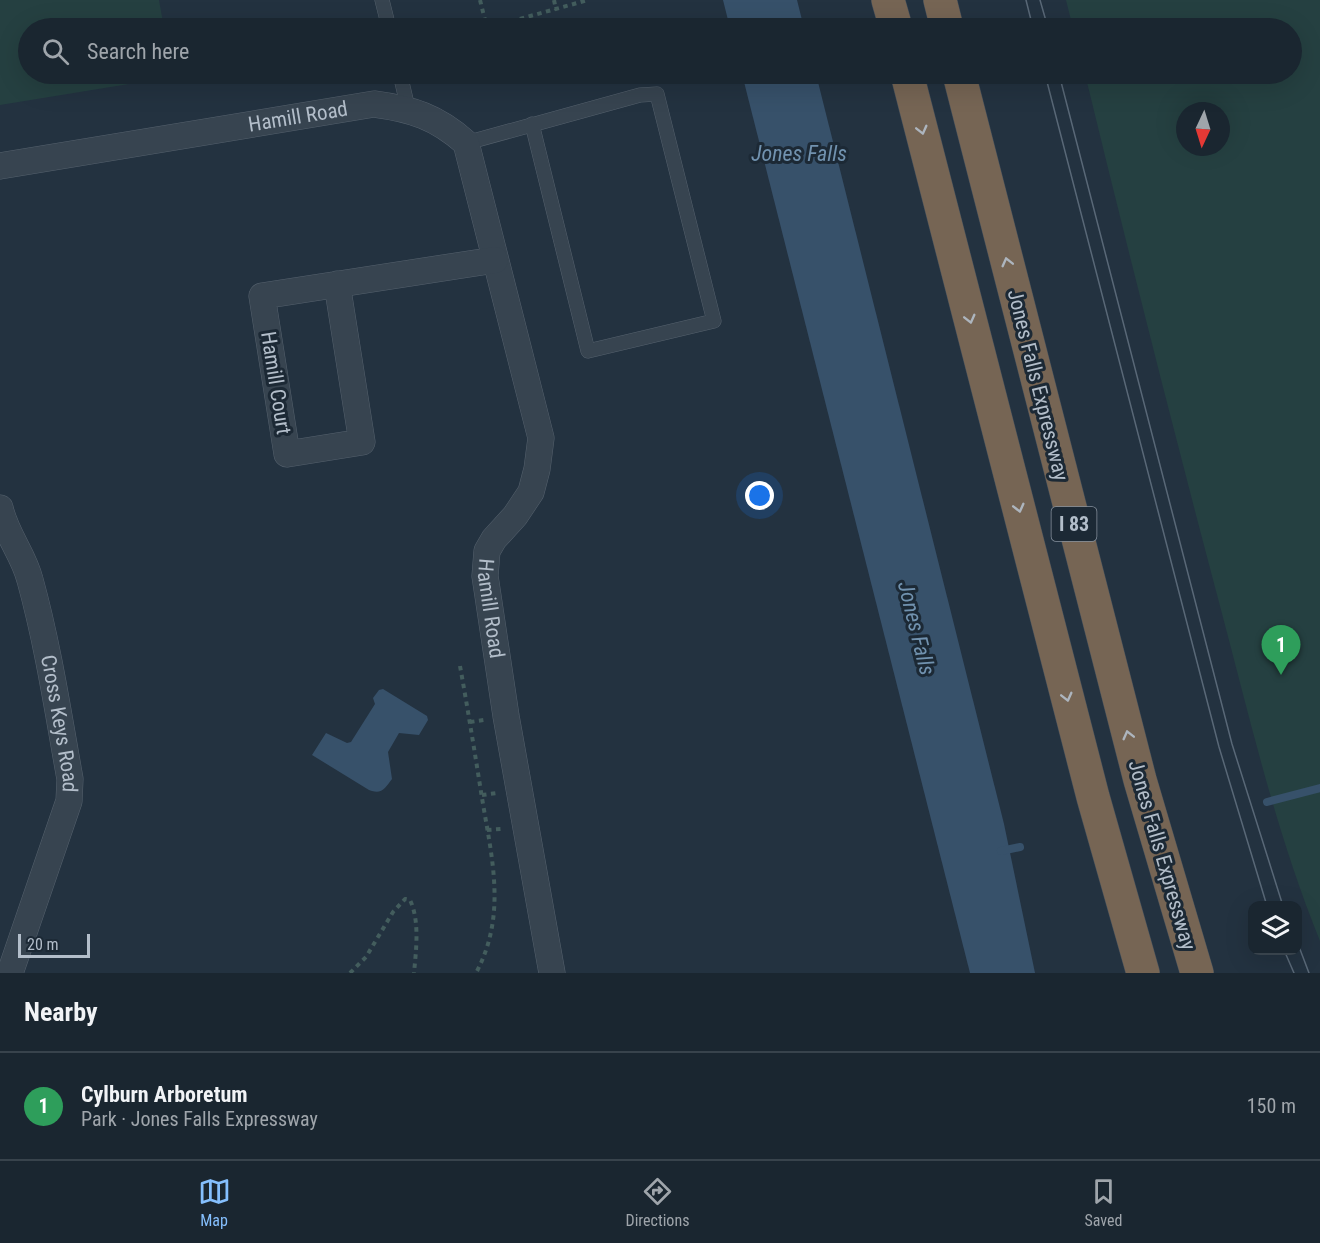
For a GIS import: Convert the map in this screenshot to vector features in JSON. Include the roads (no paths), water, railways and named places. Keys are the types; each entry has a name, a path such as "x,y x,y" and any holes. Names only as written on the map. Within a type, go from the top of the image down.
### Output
{"highway":[{"path":"888,0 893,18"},
{"path":"940,0 944,18"},
{"name":"I 83","path":"910,84 1090,786 1143,973"},
{"name":"Jones Falls Expressway","path":"962,84 1140,780 1197,973"}],"street":[{"name":"Hamill Road","path":"0,166 374,104 408,108 442,124 466,143 541,438 531,492 487,551 484,576 506,717 552,973"},
{"path":"337,284 495,260"},
{"name":"Hamill Court","path":"337,284 362,442 287,454 262,296 337,284"},
{"name":"Cross Keys Road","path":"1,521 30,576 45,639 70,779 69,801 10,973"}],"lane":[{"path":"382,0 386,18"},
{"path":"402,84 408,108"},
{"path":"466,143 532,124 640,95 657,94 714,321 588,351 532,124"}],"water":[{"path":"723,0 797,0 802,18 728,18"},
{"name":"Jones Falls","path":"745,84 819,84 1004,824 1035,973 970,973"},
{"path":"383,689 427,716 428,720 419,735 399,733 388,752 392,779 383,790 377,792 369,790 312,755 326,733 347,743 351,742 375,704 373,698 379,690"}],"waterway":[{"path":"1267,802 1320,788"},
{"path":"1001,851 1020,847"}],"tram line":[{"path":"1026,0 1030,18"},
{"path":"1040,0 1045,18"},
{"path":"1048,84 1219,747 1265,901"},
{"path":"1062,84 1232,744 1281,901"},
{"path":"1286,955 1294,973"},
{"path":"1302,955 1309,973"}],"place":[{"name":"Cylburn Arboretum","path":"1281,675"}]}
